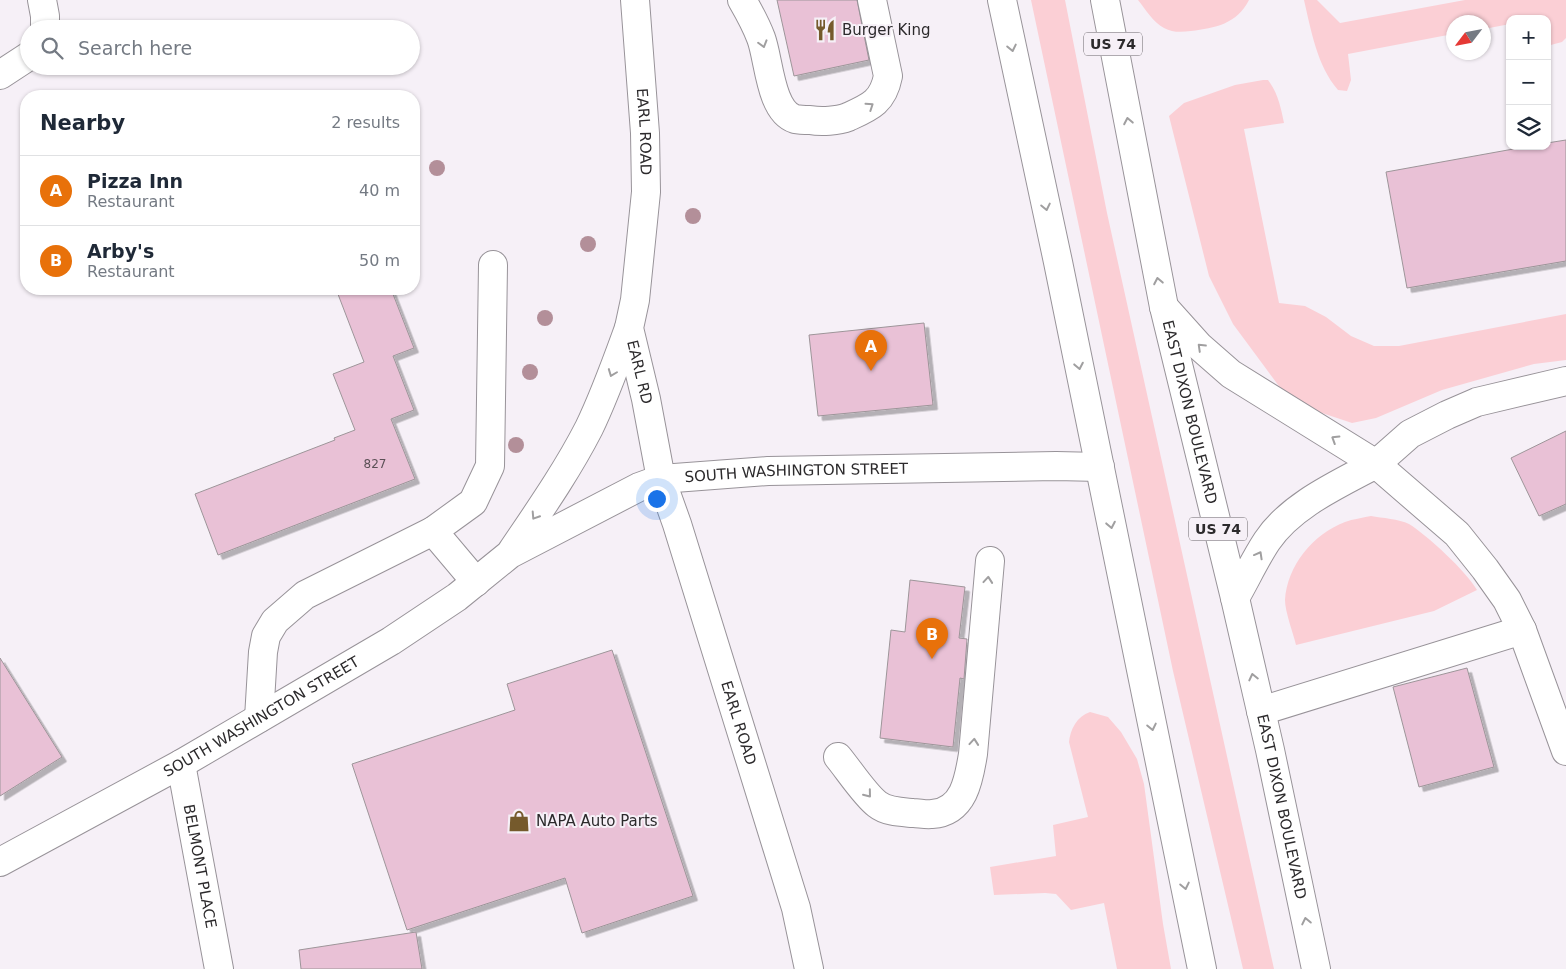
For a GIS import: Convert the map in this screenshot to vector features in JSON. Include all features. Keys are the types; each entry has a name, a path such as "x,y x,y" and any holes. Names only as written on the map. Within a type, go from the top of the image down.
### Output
{"main road":[{"path":"42,0 45,20"},
{"name":"EARL ROAD","path":"634,0 646,133 646,192 638,265"},
{"path":"742,0 761,37 777,100 783,110 794,119 817,121 844,119 869,108 880,98 886,88 888,76 872,0"},
{"path":"1002,0 1202,969"},
{"name":"EAST DIXON BOULEVARD","path":"1105,0 1164,307 1261,711 1316,969"},
{"path":"0,75 20,62"},
{"path":"258,718 263,652 266,636 275,621 305,594 432,531 473,502 490,466 493,265"},
{"name":"EARL RD","path":"638,265 635,300 629,328 646,399 661,479"},
{"path":"1164,307 1199,346 1231,374 1376,464 1457,534 1507,600 1522,630 1566,751"},
{"name":"SOUTH WASHINGTON STREET","path":"510,554 564,472 588,428 602,401 629,328"},
{"path":"1235,598 1266,541 1274,532 1301,507 1376,464 1410,434 1477,402 1566,381"},
{"name":"SOUTH WASHINGTON STREET","path":"0,862 181,764 391,641 457,597 510,554 615,499 661,479 768,471 1056,466 1100,468"},
{"name":"EARL ROAD","path":"661,479 677,524 796,908 809,969"},
{"path":"432,531 476,582"},
{"path":"838,756 876,803 884,808 894,811 933,814 949,809 960,799 968,781 973,754 990,561"},
{"path":"1261,711 1522,630"},
{"name":"BELMONT PLACE","path":"181,764 219,969"}],"shaded area":[{"path":"1031,0 1065,0 1107,213 1274,969 1243,969 1173,671"},
{"path":"1138,0 1249,0 1232,20 1217,26 1181,32 1164,28 1150,16"},
{"path":"1304,0 1317,0 1340,23 1465,0 1566,0 1566,38 1562,42 1551,45 1551,15 1506,15 1506,25 1491,28 1491,15 1446,15 1446,35 1348,54 1351,80 1347,91 1338,90 1331,80 1320,59"},
{"path":"1268,80 1277,95 1284,123 1244,129 1279,303 1305,306 1326,317 1351,336 1374,346 1399,346 1566,314 1566,360 1534,364 1442,390 1376,418 1352,423 1307,408 1281,389 1233,324 1209,276 1169,116 1184,103 1235,85"},
{"path":"1371,516 1400,521 1417,529 1456,564 1477,590 1434,611 1296,645 1285,600 1287,587 1296,564 1312,543 1322,534 1348,521"},
{"path":"1090,712 1108,717 1121,732 1137,759 1144,784 1171,969 1117,969 1104,903 1071,910 1056,894 994,895 990,867 1056,856 1053,825 1088,817 1069,742 1075,724 1081,717"}],"building":[{"name":"Burger King","path":"777,0 857,0 869,60 794,76"},
{"path":"1566,140 1566,261 1407,288 1386,172 1508,150 1551,150 1551,142"},
{"path":"338,295 393,295 414,348 393,356 414,410 391,419 415,479 218,555 195,494 335,440 334,438 355,430 333,374 364,362"},
{"path":"924,323 933,405 818,416 809,335"},
{"path":"1566,431 1566,504 1539,516 1511,458"},
{"path":"910,580 965,587 959,638 967,639 964,679 960,678 953,747 880,738 891,630 905,632"},
{"name":"NAPA Auto Parts","path":"612,650 693,896 582,933 565,878 407,930 352,764 515,710 507,684"},
{"path":"0,658 62,757 0,796"},
{"path":"1467,668 1494,767 1419,787 1393,687"},
{"path":"416,932 422,969 301,969 299,950"}],"place":[{"name":"Burger King","path":"825,30"},
{"name":"Pizza Inn","path":"871,371"},
{"name":"Arby's","path":"932,659"},
{"name":"NAPA Auto Parts","path":"519,821"}]}
